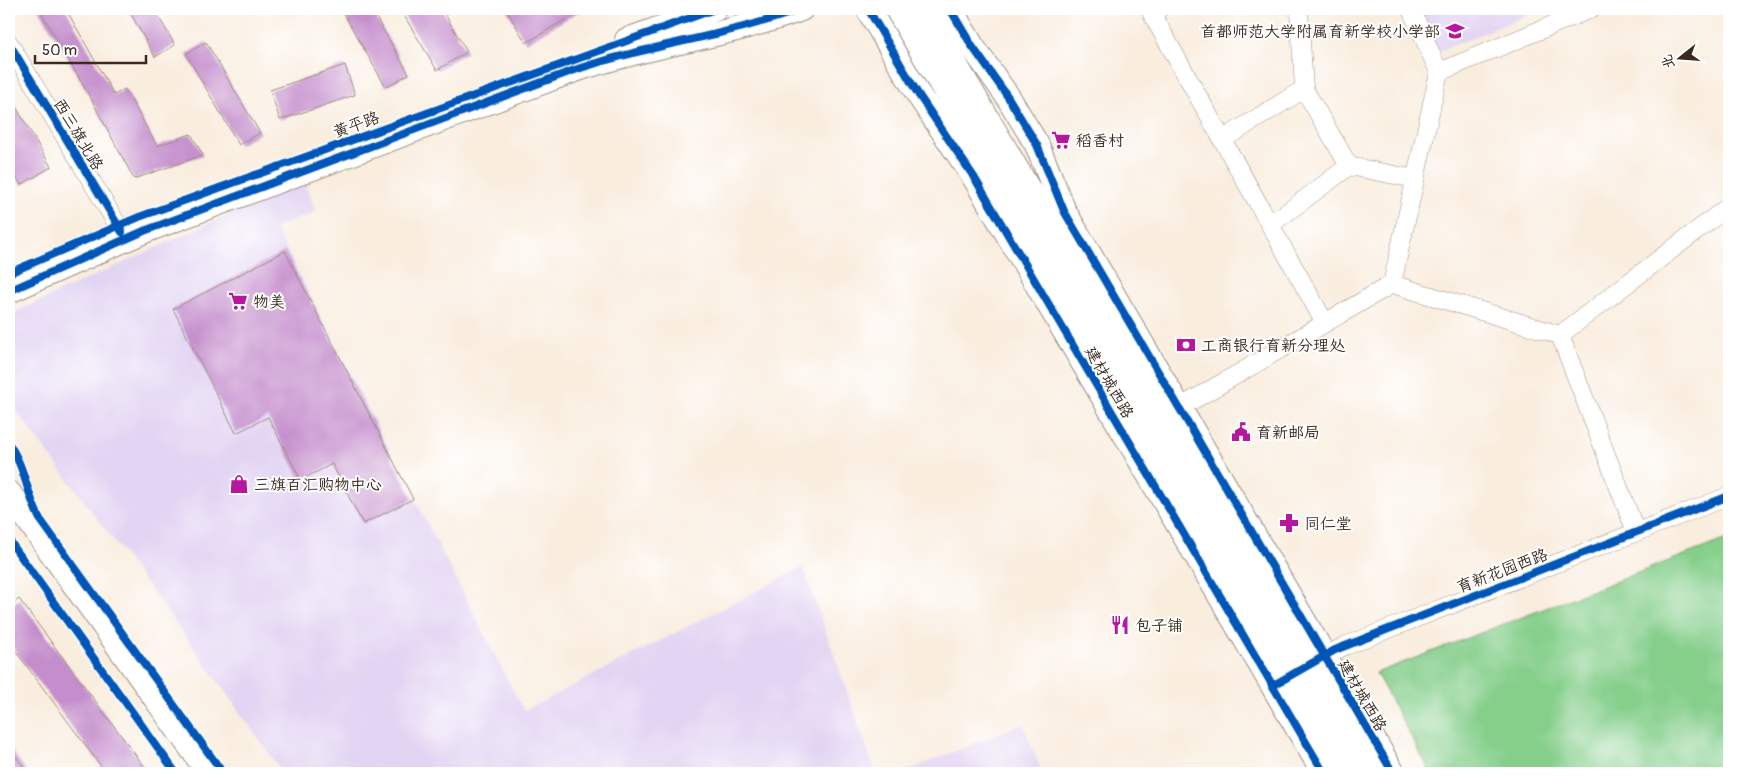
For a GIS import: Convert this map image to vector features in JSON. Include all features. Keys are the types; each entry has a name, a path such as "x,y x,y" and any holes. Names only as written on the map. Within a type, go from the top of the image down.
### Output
{"main road":[{"name":"黄平路","path":"9,291 122,232 715,9"},
{"name":"黄平路","path":"9,273 590,65 744,26 801,9"},
{"name":"建材城西路","path":"868,9 918,94 974,177 1324,773"},
{"name":"建材城西路","path":"896,9 1307,666 1370,773"},
{"name":"建材城西路","path":"923,9 1171,413"},
{"name":"建材城西路","path":"950,9 1037,145 1064,211 1307,666 1346,773"},
{"path":"9,493 209,773"},
{"path":"9,521 190,773"},
{"name":"建材城西路","path":"1307,666 1393,773"}],"street":[{"path":"1159,9 1152,14 1325,323"},
{"path":"1299,9 1304,89 1349,166"},
{"path":"1392,284 1439,72 1411,9"},
{"path":"1439,72 1591,9"},
{"name":"西三旗北路","path":"9,43 122,232"},
{"path":"1222,140 1304,89"},
{"path":"1270,225 1349,166 1415,179"},
{"path":"1560,335 1729,206"},
{"path":"1171,413 1392,284 1560,335"},
{"path":"1560,335 1636,532"},
{"name":"育新花园西路","path":"1307,666 1729,496"}],"shaded area":[{"name":"首都师范大学附属育新学校小学部","path":"1413,9 1542,9 1433,54"},
{"name":"三旗百汇购物中心","path":"304,180 316,212 275,228 524,711 803,567 876,773 283,773 189,641 9,401 9,315"},
{"path":"1023,724 1042,773 901,773"}],"green space":[{"path":"1729,538 1729,773 1431,773 1376,673"}],"building":[{"path":"39,9 66,9 114,95 125,89 157,146 191,134 203,155 134,179 90,97"},
{"path":"128,9 154,9 175,45 155,57"},
{"path":"341,9 371,9 409,74 386,87"},
{"path":"400,9 442,9 467,52 437,70"},
{"path":"506,9 583,9 526,43"},
{"path":"206,42 260,133 239,145 186,54"},
{"path":"345,65 355,95 280,120 270,90"},
{"path":"9,95 51,167 21,185 9,164"},
{"path":"285,251 413,499 363,524 332,464 301,480 268,417 236,433 173,309"},
{"path":"19,599 149,773 106,773 9,642 9,607"},
{"path":"9,747 28,773 9,773"}],"cycle path":[{"path":"9,273 139,217 715,9"},
{"path":"9,291 144,231 569,72 627,55 744,27 801,9"},
{"path":"868,9 918,94 974,177 1324,773"},
{"path":"950,9 1037,145 1064,211 1393,773"},
{"path":"9,43 122,232"},
{"path":"9,444 19,462 40,519 223,773"},
{"path":"1272,686 1335,650 1729,496"},
{"path":"9,540 176,773"}],"place":[{"name":"首都师范大学附属育新学校小学部","path":"1455,31"},
{"name":"稻香村","path":"1061,140"},
{"name":"物美","path":"238,301"},
{"name":"工商银行育新分理处","path":"1186,345"},
{"name":"育新邮局","path":"1241,432"},
{"name":"三旗百汇购物中心","path":"239,484"},
{"name":"同仁堂","path":"1289,523"},
{"name":"包子铺","path":"1120,625"}]}
